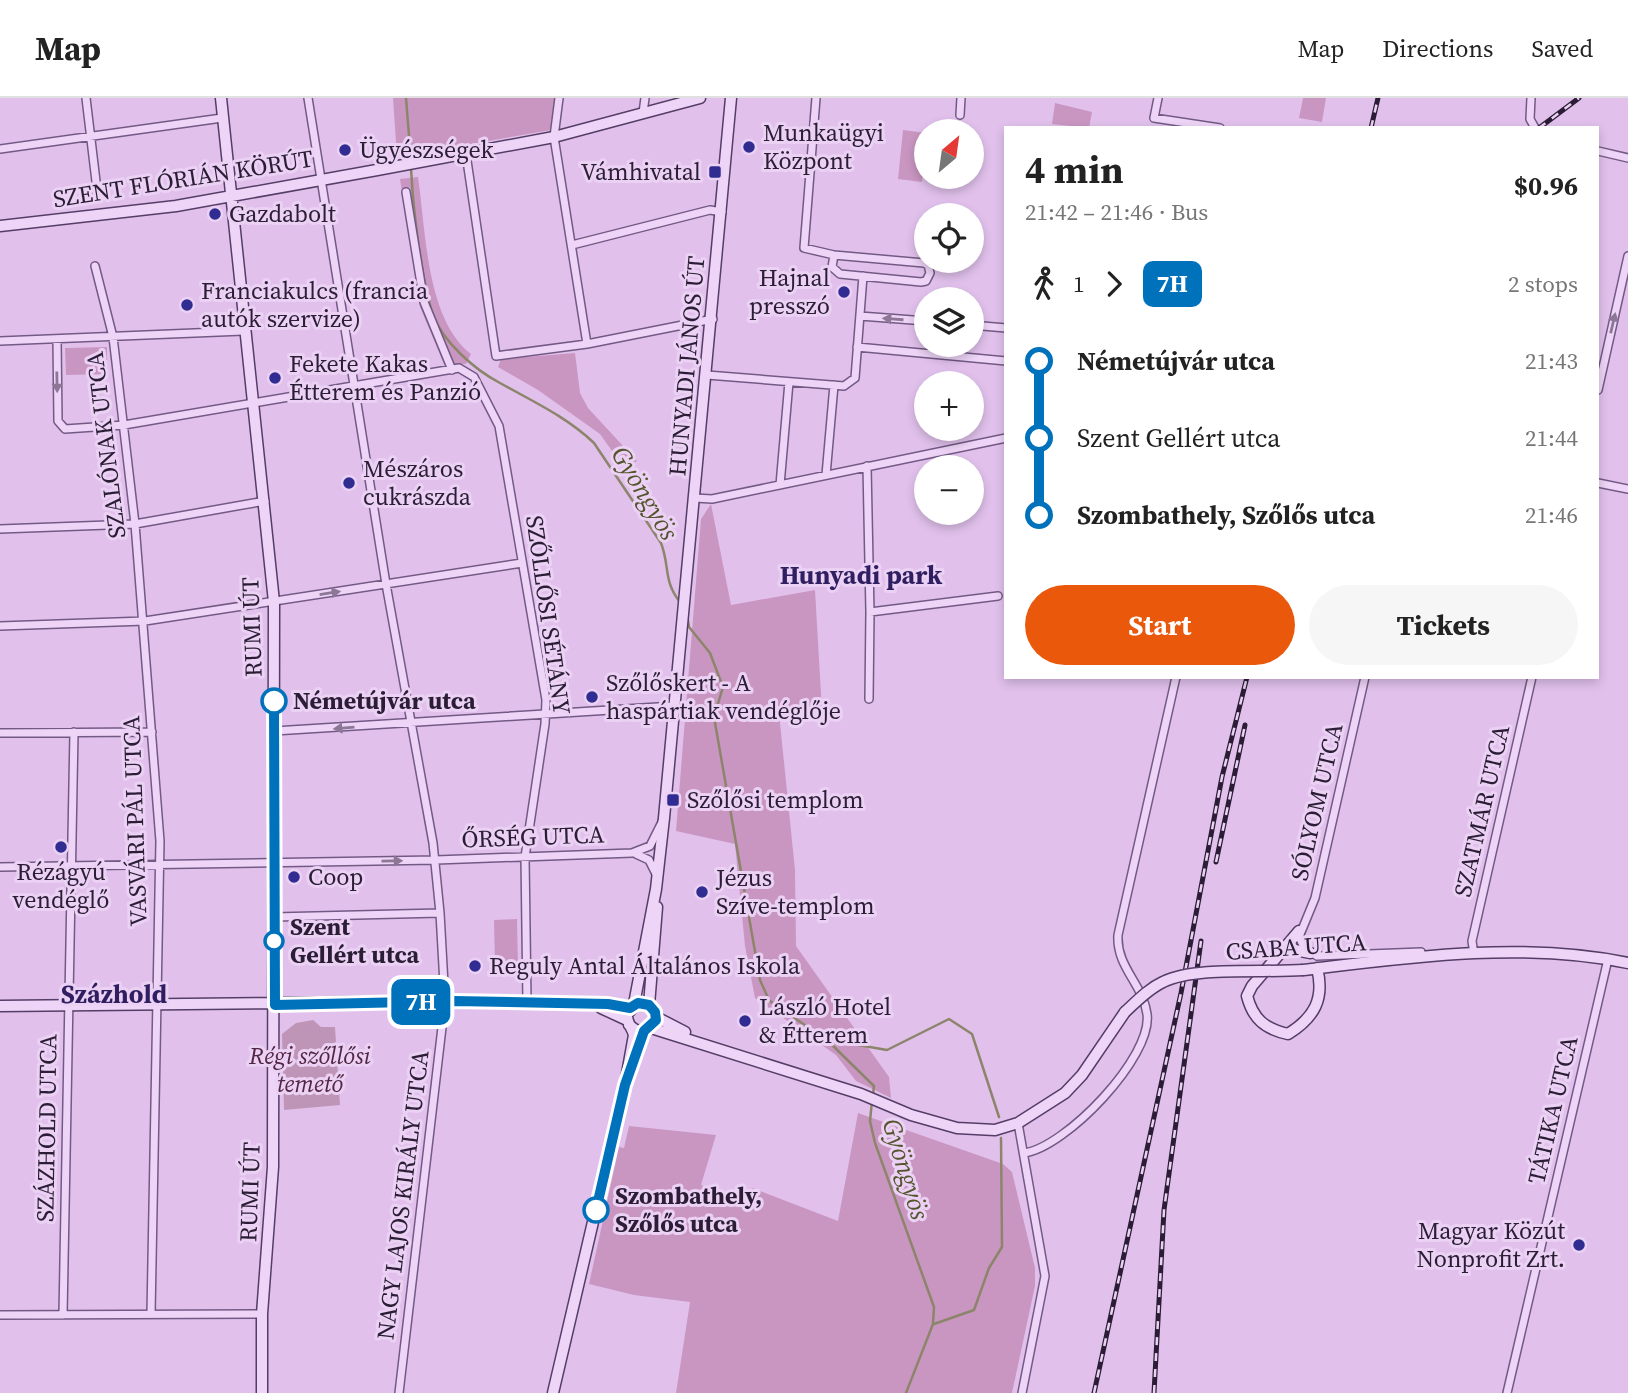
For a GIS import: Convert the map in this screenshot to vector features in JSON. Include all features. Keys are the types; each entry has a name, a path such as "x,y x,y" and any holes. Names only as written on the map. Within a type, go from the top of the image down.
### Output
{"street":[{"path":"86,98 98,198"},
{"name":"RUMI ÚT","path":"220,98 274,602 275,1005 272,1190 262,1314 262,1393"},
{"name":"NAGY LAJOS KIRÁLY UTCA","path":"308,98 386,584 436,860 440,913 444,1002 399,1393"},
{"path":"559,98 554,137 587,344"},
{"path":"643,113 645,98"},
{"name":"SZENT FLÓRIÁN KÖRÚT","path":"0,226 126,213 418,163 554,137 700,98"},
{"name":"HUNYADI JÁNOS ÚT","path":"625,1085 634,1035 628,1023 658,877 713,319 731,98"},
{"path":"816,98 803,242 809,251 834,256 924,263 930,268 926,281 863,276 835,271 834,256"},
{"path":"960,114 961,98"},
{"path":"1158,98 1154,118 1207,126"},
{"path":"1531,98 1530,119 1534,126"},
{"path":"0,149 222,118"},
{"path":"1599,151 1628,158"},
{"path":"466,154 496,356 587,344 713,319"},
{"path":"57,339 60,426 65,429 124,425 452,370 424,302 406,192"},
{"path":"572,245 710,210 722,212"},
{"path":"1599,386 1628,256"},
{"name":"SZALÓNAK UTCA","path":"95,266 113,337 145,621"},
{"path":"707,375 844,386 855,378 863,276"},
{"path":"860,316 914,320"},
{"path":"984,326 1004,328"},
{"path":"0,341 243,331"},
{"path":"858,347 1004,361"},
{"name":"SZŐLLŐSI SÉTÁNY","path":"452,370 465,369 474,377 499,426 546,713 525,857 527,1002"},
{"path":"780,485 789,382"},
{"path":"826,475 834,385"},
{"path":"695,499 712,499 1004,438"},
{"path":"867,467 869,699"},
{"path":"1599,483 1628,489"},
{"path":"0,529 135,524 265,501"},
{"path":"0,626 145,621 522,564"},
{"path":"870,612 998,596"},
{"name":"VASVÁRI PÁL UTCA","path":"145,621 161,864 151,1314"},
{"path":"1024,1153 1038,1151 1056,1141 1101,1101 1123,1073 1147,1024 1144,1004 1121,962 1118,935 1176,679"},
{"name":"SÓLYOM UTCA","path":"1299,931 1309,917 1315,898 1365,679"},
{"name":"SZATMÁR UTCA","path":"1474,954 1472,941 1532,679"},
{"path":"274,731 412,720 674,706"},
{"name":"SZÁZHOLD UTCA","path":"63,1315 74,732"},
{"path":"0,733 152,732"},
{"name":"ŐRSÉG UTCA","path":"632,853 650,846 664,818"},
{"name":"ŐRSÉG UTCA","path":"0,867 275,864 632,853 646,857 658,877"},
{"name":"HUNYADI JÁNOS ÚT","path":"649,1005 657,908 656,889"},
{"path":"274,917 440,913"},
{"path":"1299,931 1257,977 1247,996 1257,1020 1288,1034 1306,1022 1316,1009 1320,996 1317,968"},
{"name":"CSABA UTCA","path":"1299,931 1301,943 1317,956 1423,952 1431,958"},
{"path":"1279,953 1290,948 1310,953"},
{"name":"CSABA UTCA","path":"1017,1123 1051,1103 1073,1085 1125,1012 1165,981 1218,972 1303,970 1474,954 1557,953 1628,963"},
{"name":"TÁTIKA UTCA","path":"1507,1393 1608,959"},
{"path":"0,1006 444,1002 649,1005 656,1017 716,1048"},
{"path":"569,1003 607,1010 628,1023 862,1094 911,1115 957,1128 995,1130 1017,1123 1045,1276 1022,1393"},
{"path":"553,1393 625,1085 648,1029 656,1017"},
{"path":"0,1315 262,1314"}],"shaded area":[{"path":"393,98 555,98 551,130 397,157"},
{"path":"1303,98 1326,98 1322,122 1299,118"},
{"path":"1055,103 1092,112 1089,126 1052,124"},
{"path":"903,130 914,131 914,181 898,179"},
{"path":"418,177 426,248 437,297 456,339 471,354 466,364 444,364 420,307 400,179"},
{"path":"107,347 107,374 66,375 65,348"},
{"path":"575,353 580,393 588,408 637,461 624,468 600,434 538,390 498,367 501,359"},
{"path":"711,504 731,605 815,590 822,711 779,713 795,870 796,946 889,1077 891,1098 856,1081 836,1055 755,998 745,946 735,844 676,831 701,519"},
{"path":"517,919 518,965 495,966 494,920"},
{"path":"858,1113 1003,1164 1012,1172 1035,1268 1035,1286 1012,1393 676,1393 690,1302 634,1295 589,1284 619,1147 624,1148 629,1126 716,1135 701,1185 746,1203 752,1188 838,1221"}],"green space":[{"name":"Régi szőllősi temető","path":"313,1020 321,1027 335,1027 340,1105 284,1110 282,1034 296,1023"}],"waterway":[{"name":"Gyöngyös","path":"406,98 411,161"},
{"name":"Gyöngyös","path":"411,168 421,263 433,315 444,335 480,371 561,417 594,443 661,543 671,587 680,602"},
{"name":"Gyöngyös","path":"686,609 689,627 710,653 723,687 714,717 760,980 769,1000 775,1005"},
{"name":"Gyöngyös","path":"787,1013 827,1040 874,1086 873,1095"},
{"name":"Gyöngyös","path":"830,1040 887,1050 949,1019 972,1034 999,1117"},
{"name":"Gyöngyös","path":"872,1101 870,1121 875,1143 934,1307 933,1324 906,1393"},
{"name":"Gyöngyös","path":"934,1324 974,1310 989,1268 1002,1247 1001,1138"}],"railway":[{"path":"1371,126 1378,98"},
{"path":"1542,126 1579,98"},
{"path":"1094,1393 1181,993 1222,777 1246,679"},
{"path":"1216,862 1245,725"},
{"path":"1154,1393 1164,1210 1201,941"}],"bus line":[{"name":"7H","path":"274,701 275,1005 454,1001 608,1004 630,1008 638,1003 649,1005 655,1012 656,1020 651,1028 644,1031 625,1085 596,1210"}],"place":[{"name":"Munkaügyi Központ","path":"749,147"},
{"name":"Ügyészségek","path":"345,150"},
{"name":"Vámhivatal","path":"715,172"},
{"name":"Gazdabolt","path":"215,214"},
{"name":"Hajnal presszó","path":"844,292"},
{"name":"Franciakulcs (francia autók szervize)","path":"187,305"},
{"name":"Fekete Kakas Étterem és Panzió","path":"275,378"},
{"name":"Mészáros cukrászda","path":"349,483"},
{"name":"Szőlőskert - A haspártiak vendéglője","path":"592,697"},
{"name":"Németújvár utca","path":"274,701"},
{"name":"Szőlősi templom","path":"673,800"},
{"name":"Rézágyú vendéglő","path":"61,847"},
{"name":"Coop","path":"294,877"},
{"name":"Jézus Szíve-templom","path":"702,892"},
{"name":"Szent Gellért utca","path":"274,941"},
{"name":"Reguly Antal Általános Iskola","path":"475,966"},
{"name":"László Hotel & Étterem","path":"745,1021"},
{"name":"Szombathely, Szőlős utca","path":"596,1210"},
{"name":"Magyar Közút Nonprofit Zrt.","path":"1579,1245"}],"district":[{"name":"Hunyadi park","path":"861,575"},
{"name":"Százhold","path":"114,994"}]}
